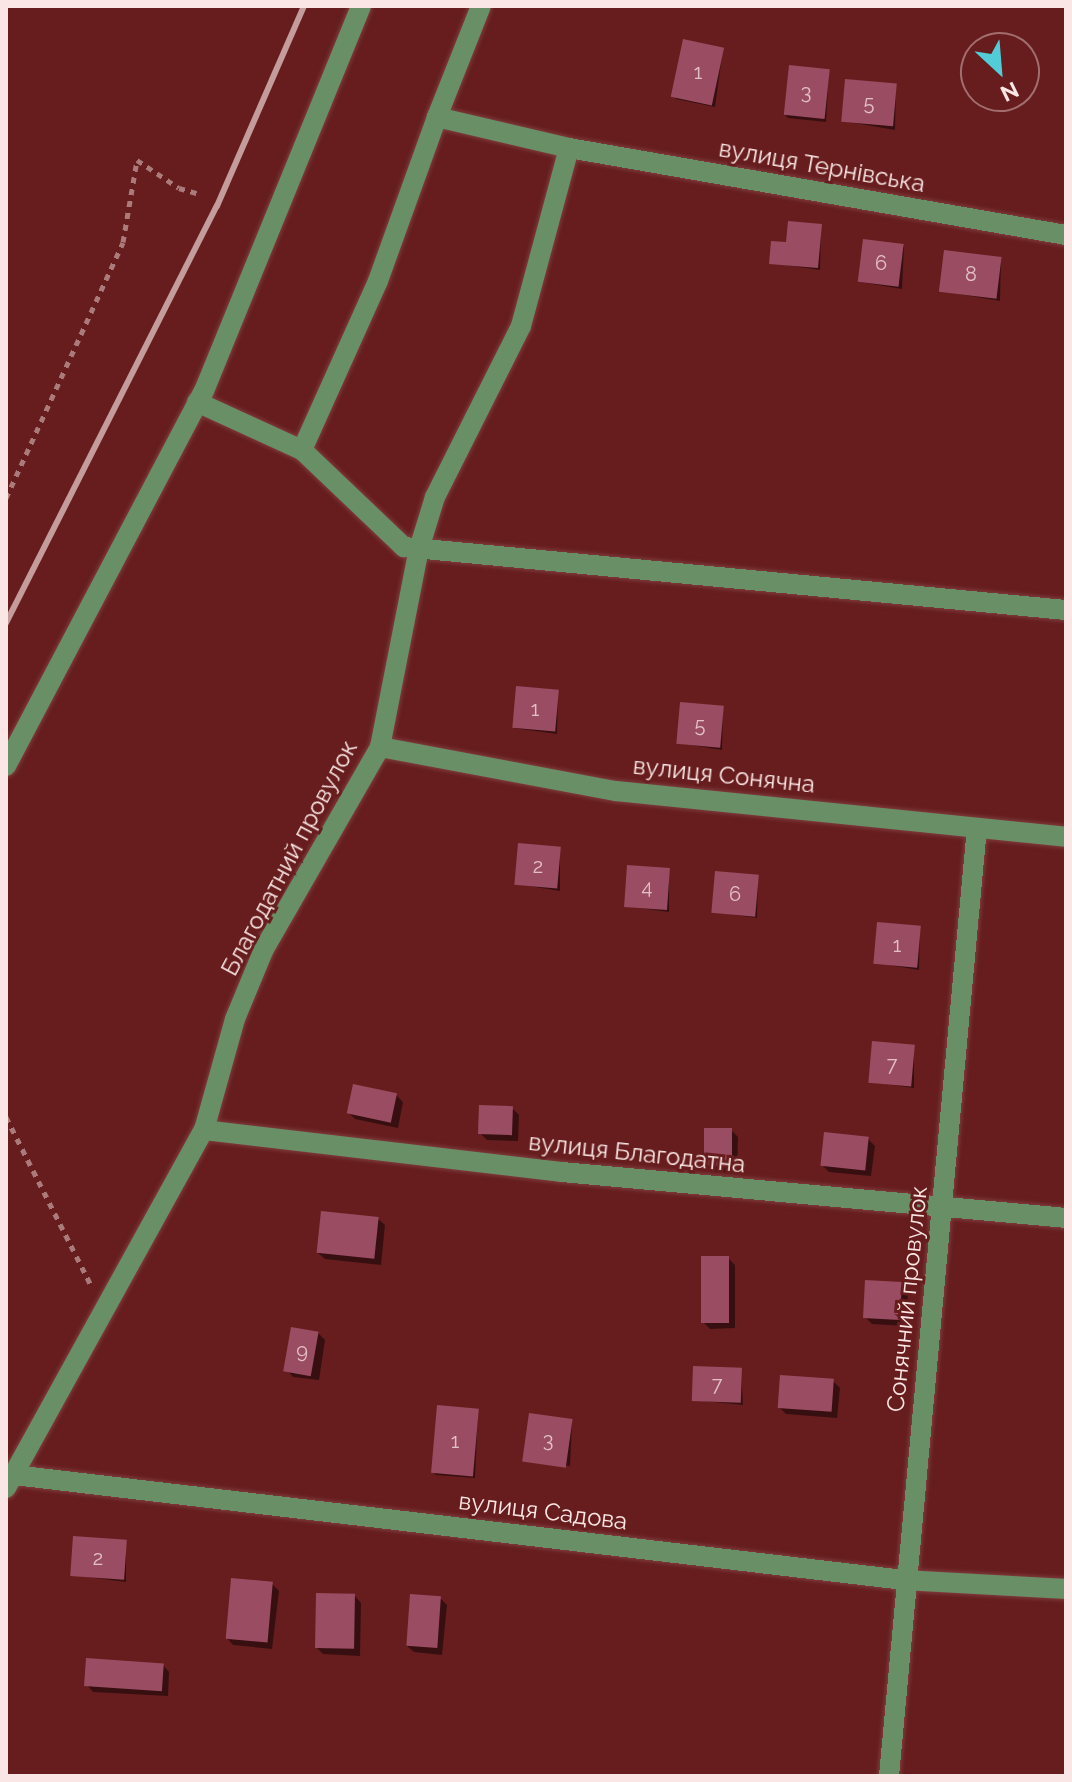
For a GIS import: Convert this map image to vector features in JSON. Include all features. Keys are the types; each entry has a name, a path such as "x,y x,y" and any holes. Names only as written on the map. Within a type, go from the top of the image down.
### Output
{"street":[{"path":"6,766 197,402 361,6"},
{"path":"302,450 378,281 481,6"},
{"path":"437,117 569,148"},
{"name":"вулиця Тернівська","path":"569,148 1066,235"},
{"name":"Благодатний провулок","path":"10,1482 103,1308 204,1130 235,1019 264,949 380,747 419,549 435,497 521,326 569,148"},
{"path":"197,402 302,450 404,547 1066,610"},
{"name":"вулиця Сонячна","path":"380,747 616,791 1066,837"},
{"name":"Сонячний провулок","path":"889,1776 904,1580 943,1209 977,828"},
{"name":"вулиця Благодатна","path":"204,1130 943,1209 1066,1218"},
{"name":"вулиця Садова","path":"10,1482 904,1580 1066,1589"}],"path":[{"path":"6,498 123,242 137,160 179,188 200,194"},
{"path":"6,1117 103,1308"}],"building":[{"path":"683,39 724,48 712,105 671,97"},
{"path":"789,65 830,69 825,119 784,115"},
{"path":"845,79 897,84 893,126 841,122"},
{"path":"788,221 822,224 818,268 769,264 771,241 786,242"},
{"path":"863,239 904,244 898,287 858,282"},
{"path":"944,250 1002,257 996,299 939,292"},
{"path":"516,686 559,690 555,732 512,728"},
{"path":"680,702 724,706 720,748 676,744"},
{"path":"518,843 561,847 557,889 514,885"},
{"path":"627,865 670,868 667,910 624,907"},
{"path":"715,871 759,875 755,917 711,913"},
{"path":"877,922 921,926 917,968 873,964"},
{"path":"872,1041 915,1045 911,1087 868,1083"},
{"path":"353,1084 397,1093 391,1123 347,1113"},
{"path":"479,1105 513,1106 512,1135 478,1134"},
{"path":"704,1128 732,1128 732,1166 704,1166"},
{"path":"824,1132 869,1137 865,1171 820,1166"},
{"path":"321,1211 379,1217 374,1259 317,1253"},
{"path":"701,1256 729,1256 729,1323 701,1323"},
{"path":"865,1280 902,1282 900,1320 863,1318"},
{"path":"291,1327 319,1332 311,1376 283,1371"},
{"path":"693,1366 742,1368 741,1403 692,1401"},
{"path":"780,1375 834,1379 832,1412 778,1408"},
{"path":"437,1405 479,1409 473,1476 431,1473"},
{"path":"529,1413 573,1419 566,1468 522,1462"},
{"path":"73,1536 127,1540 124,1580 70,1576"},
{"path":"231,1578 273,1582 268,1642 226,1639"},
{"path":"316,1593 355,1594 354,1649 315,1648"},
{"path":"410,1594 441,1596 437,1648 406,1646"},
{"path":"86,1658 164,1663 162,1691 84,1686"}],"railway":[{"path":"6,623 217,206 304,6"}]}
